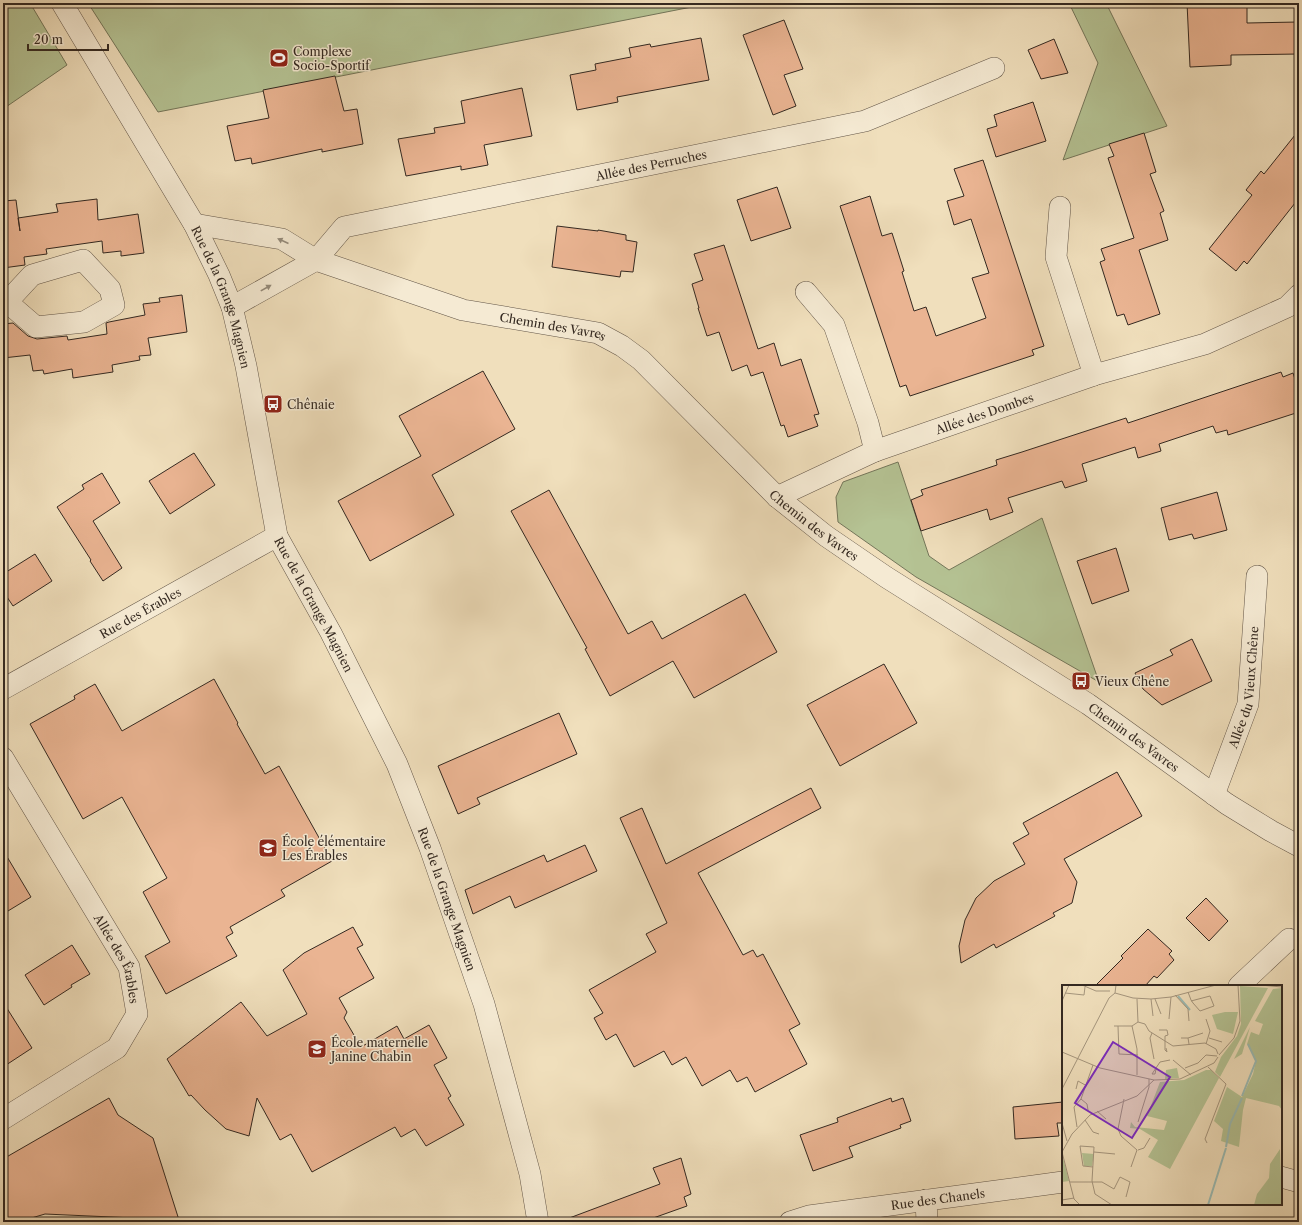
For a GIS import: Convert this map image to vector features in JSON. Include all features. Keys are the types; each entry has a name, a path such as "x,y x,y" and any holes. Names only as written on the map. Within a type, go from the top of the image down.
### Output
{"street":[{"name":"Rue de la Grange Magnien","path":"62,3 194,224 219,275 232,307 246,366 277,536 331,633 397,764 430,848 484,1004 530,1174 538,1222"},
{"name":"Allée des Perruches","path":"316,260 344,227 865,121 994,68"},
{"path":"1060,207 1056,257 1094,375"},
{"name":"Chemin des Vavres","path":"194,224 282,239 316,260 463,310 598,333 622,346 641,360 777,497 838,544 886,577 1088,704 1214,795 1271,832 1299,846"},
{"path":"83,260 110,289 114,304 84,322 36,327 5,303 32,275 83,260"},
{"path":"232,307 316,260"},
{"path":"806,292 834,325 868,422 875,452"},
{"name":"Allée des Dombes","path":"777,497 875,452 1094,375 1205,344 1287,307 1299,295"},
{"name":"Rue des Érables","path":"3,689 277,536"},
{"name":"Allée du Vieux Chêne","path":"1214,795 1248,704 1257,576"},
{"name":"Allée des Érables","path":"3,758 129,967 137,1014 117,1048 3,1118"},
{"path":"1240,985 1288,939"},
{"path":"1282,1177 1299,1182"},
{"name":"Rue des Chanels","path":"790,1222 809,1216 1062,1182"},
{"path":"926,1200 928,1222"}],"green space":[{"path":"3,3 30,3 67,65 3,109"},
{"name":"Complexe Socio-Sportif","path":"88,3 712,3 158,112"},
{"path":"1069,3 1106,3 1167,126 1063,160 1098,63"},
{"path":"898,462 929,556 949,570 1042,518 1099,682 916,577 838,522 836,497 843,482"}],"building":[{"path":"1187,3 1247,3 1247,23 1298,22 1299,54 1231,55 1231,65 1190,67"},
{"path":"784,20 803,69 784,75 796,106 773,115 743,35"},
{"path":"701,38 709,80 617,97 618,102 577,110 570,75 596,70 595,64 631,57 629,48 650,44 651,47"},
{"path":"1054,39 1068,73 1041,79 1028,50"},
{"path":"335,76 344,111 357,109 363,144 322,152 322,149 252,164 251,158 235,161 227,126 269,118 263,90"},
{"path":"522,88 532,136 484,145 488,165 461,170 461,166 406,176 398,139 435,133 434,128 465,123 461,101"},
{"path":"1033,102 1046,141 996,157 987,129 997,126 994,115"},
{"path":"1299,130 1299,198 1247,264 1244,261 1236,271 1209,249 1252,195 1246,190 1261,171 1264,174"},
{"path":"1144,133 1156,172 1150,174 1164,211 1160,213 1168,240 1139,250 1160,314 1128,325 1124,314 1117,316 1100,262 1105,260 1101,249 1134,238 1108,158 1114,156 1109,144"},
{"path":"983,160 1044,346 1032,350 1034,355 910,396 906,385 900,387 840,206 870,196 882,236 892,233 904,271 902,272 914,311 926,307 936,336 986,318 972,278 989,273 971,219 954,225 947,201 964,196 954,169"},
{"path":"777,187 791,228 751,241 737,200"},
{"path":"97,199 98,220 138,214 144,253 121,256 121,251 103,253 102,241 46,249 47,254 24,257 25,265 3,268 3,201 16,200 18,218 58,212 56,204"},
{"path":"557,226 598,230 626,235 626,240 637,242 633,272 621,271 620,277 552,267"},
{"path":"724,245 758,349 774,343 781,366 801,359 819,414 814,415 818,426 788,437 784,425 781,426 763,372 751,376 747,365 732,371 719,332 707,336 692,284 703,280 694,254"},
{"path":"182,295 187,332 148,338 151,355 139,356 140,360 112,365 113,372 73,378 72,369 44,374 43,370 33,371 30,355 3,358 3,324 13,323 28,336 37,339 67,336 68,340 107,334 106,323 145,315 143,304 160,302 159,298"},
{"path":"483,371 515,429 432,475 454,515 370,561 338,501 421,456 399,416"},
{"path":"1281,372 1283,377 1293,373 1299,392 1299,412 1228,435 1227,430 1216,433 1213,426 1159,444 1161,451 1138,458 1135,447 1082,464 1087,481 1065,488 1062,481 1008,498 1013,512 990,520 987,509 921,531 911,500 923,495 921,490 997,465 996,460 1126,418 1128,423"},
{"path":"194,453 215,485 170,514 149,481"},
{"path":"102,473 120,503 93,521 122,568 103,581 57,507 84,489 82,485"},
{"path":"549,490 628,634 652,621 662,639 745,594 777,652 694,698 673,661 610,696 585,649 587,648 511,511"},
{"path":"1217,492 1227,530 1194,539 1192,534 1169,540 1161,508"},
{"path":"1116,548 1129,591 1092,604 1077,561"},
{"path":"35,554 52,581 13,606 3,591 3,574"},
{"path":"1192,639 1212,681 1162,705 1143,689 1135,673 1173,655 1170,650"},
{"path":"884,664 917,723 840,766 807,705"},
{"path":"214,679 265,774 279,766 332,861 281,890 285,896 230,927 233,933 226,937 237,956 166,994 145,956 170,942 143,892 167,878 122,797 83,819 30,724 75,699 74,696 95,684 122,731"},
{"path":"559,713 577,754 477,798 480,804 458,814 438,766"},
{"path":"1117,772 1142,816 1064,859 1077,882 1072,903 1053,913 1055,916 996,948 994,944 961,963 959,946 965,920 976,898 994,881 1025,864 1013,843 1029,834 1023,823"},
{"path":"811,788 821,808 698,873 743,955 753,950 757,957 763,954 800,1024 789,1030 807,1064 755,1092 747,1077 737,1082 730,1070 702,1086 686,1057 672,1065 664,1051 634,1067 616,1034 606,1040 594,1018 603,1013 589,990 656,952 646,934 667,923 620,818 642,808 666,864"},
{"path":"585,845 597,871 515,908 510,896 473,914 465,890 544,855 547,862"},
{"path":"3,850 31,897 3,914"},
{"path":"1206,898 1228,921 1209,941 1186,918"},
{"path":"353,927 363,945 357,948 374,978 339,998 347,1012 344,1018 361,1047 397,1026 404,1039 429,1025 447,1058 434,1065 451,1096 448,1098 464,1125 426,1146 415,1129 401,1137 395,1127 312,1172 291,1134 280,1140 257,1098 249,1136 226,1129 191,1095 189,1096 167,1059 241,1002 267,1036 307,1014 283,970 304,953"},
{"path":"1148,929 1172,951 1169,954 1174,960 1157,978 1154,976 1146,985 1096,985 1123,958 1121,956"},
{"path":"72,945 90,974 71,985 72,987 44,1005 25,975"},
{"path":"3,1002 32,1048 3,1067"},
{"path":"109,1098 118,1115 153,1138 179,1220 45,1214 18,1222 3,1222 3,1159"},
{"path":"891,1098 892,1102 903,1098 911,1121 900,1125 901,1128 849,1147 853,1157 813,1171 800,1135 838,1122 837,1118"},
{"path":"1062,1102 1062,1123 1057,1123 1059,1136 1015,1139 1013,1107"},
{"path":"681,1158 691,1194 684,1197 687,1206 642,1222 564,1222 564,1220 660,1184 653,1168"}],"place":[{"name":"Complexe Socio-Sportif","path":"279,58"},
{"name":"Chênaie","path":"273,404"},
{"name":"Vieux Chêne","path":"1081,681"},
{"name":"École élémentaire Les Érables","path":"268,848"},
{"name":"École maternelle Janine Chabin","path":"317,1049"}]}
